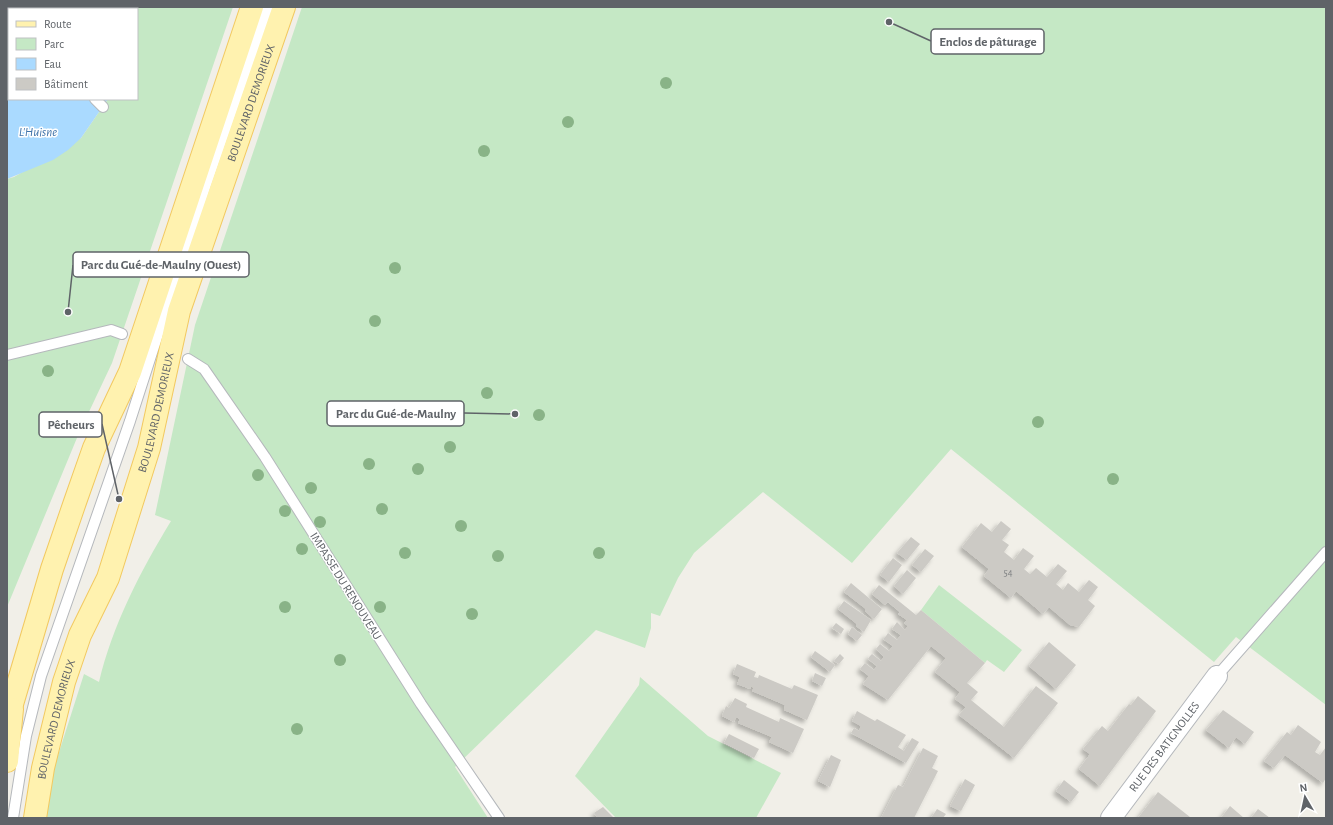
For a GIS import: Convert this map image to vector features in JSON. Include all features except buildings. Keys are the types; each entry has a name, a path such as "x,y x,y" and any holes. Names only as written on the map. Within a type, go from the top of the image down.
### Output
{"main road":[{"name":"BOULEVARD DEMORIEUX","path":"35,818 43,768 64,682 80,635 108,578 149,448 179,311 257,39 252,7"},
{"name":"BOULEVARD DEMORIEUX","path":"7,761 10,715 52,569 94,448 130,372 257,39 284,7"}],"street":[{"name":"RUE DES BATIGNOLLES","path":"1111,818 1217,676"}],"lane":[{"path":"13,818 26,736 41,676 130,421 206,185 268,7"},
{"path":"96,100 103,107"},
{"path":"7,355 111,330 122,334"},
{"name":"IMPASSE DU RENOUVEAU","path":"188,359 204,369 261,450 421,704 499,818"},
{"path":"1217,676 1326,552"}],"green space":[{"path":"233,7 112,363 79,433 7,607 7,179 14,177 81,138 107,100 138,100 138,8 122,8"},
{"path":"302,7 1326,7 1326,705 1236,637 1214,662 951,449 852,563 763,492 694,553 678,578 660,616 651,613 651,628 645,648 596,630 455,767 488,818 46,818 54,768 84,674 99,682 120,619 138,579 171,521 155,515 195,325"},
{"path":"939,585 1022,650 1004,672 987,660 985,663 921,610"},
{"path":"640,677 708,736 781,773 756,818 616,818 575,776 639,685"}],"water":[{"name":"L'Huisne","path":"7,7 122,7 8,8 8,100 107,100 81,138 68,150 53,160 7,179"}],"place":[{"name":"Enclos de pâturage","path":"889,22"},
{"name":"Parc du Gué-de-Maulny (Ouest)","path":"68,312"},
{"name":"Parc du Gué-de-Maulny","path":"515,414"},
{"name":"Pêcheurs","path":"119,499"}]}
